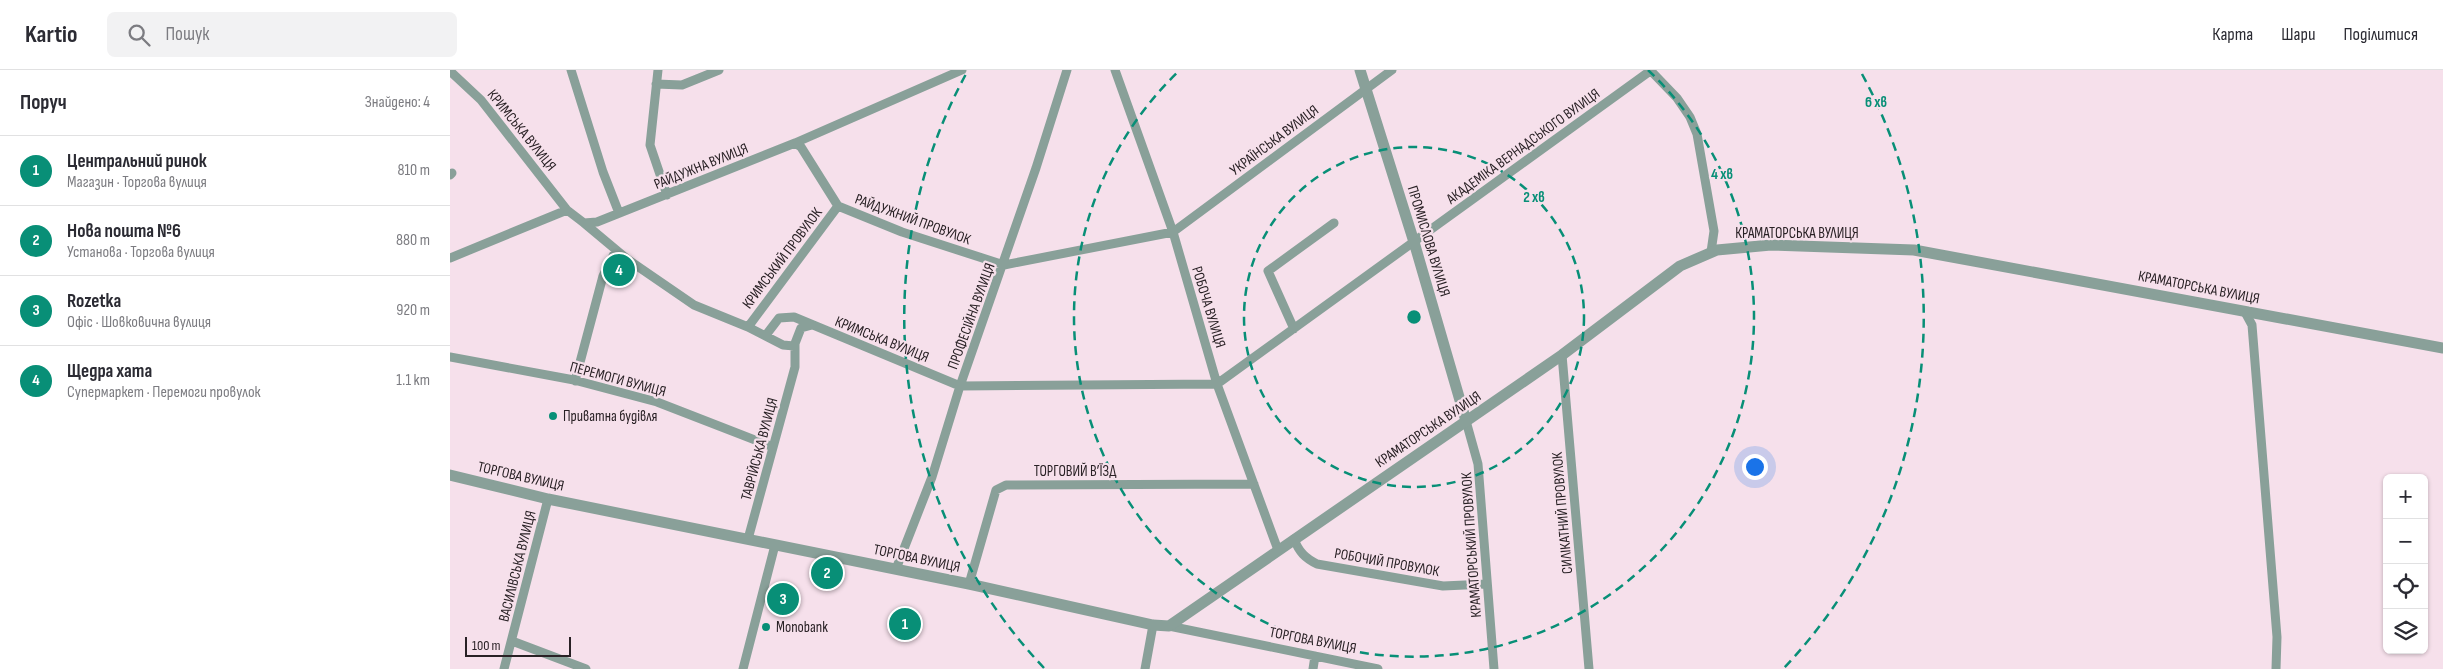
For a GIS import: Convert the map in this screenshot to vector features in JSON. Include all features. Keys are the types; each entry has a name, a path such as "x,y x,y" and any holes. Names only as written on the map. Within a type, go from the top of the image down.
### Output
{"street":[{"path":"571,70 603,172 619,213"},
{"path":"658,70 650,145 667,195"},
{"path":"656,84 682,85 719,70"},
{"name":"РАЙДУЖНА ВУЛИЦЯ","path":"584,223 597,222 667,195 795,143 962,70"},
{"name":"ПРОФЕСІЙНА ВУЛИЦЯ","path":"896,569 932,478 960,386 1004,265 1067,70"},
{"name":"РОБОЧА ВУЛИЦЯ","path":"1115,70 1172,232 1218,384 1278,550"},
{"name":"ПРОМИСЛОВА ВУЛИЦЯ","path":"1360,70 1414,242 1466,421"},
{"name":"УКРАЇНСЬКА ВУЛИЦЯ","path":"1172,232 1392,70"},
{"path":"1650,70 1677,98 1690,117 1697,134 1714,231 1711,252"},
{"name":"АКАДЕМІКА ВЕРНАДСЬКОГО ВУЛИЦЯ","path":"1218,384 1650,70"},
{"name":"КРИМСЬКА ВУЛИЦЯ","path":"450,72 481,100 567,210"},
{"name":"РАЙДУЖНИЙ ПРОВУЛОК","path":"795,143 801,147 838,206 902,232 1004,265 1172,232"},
{"name":"КРИМСЬКИЙ ПРОВУЛОК","path":"748,327 838,206"},
{"path":"450,258 567,210 616,250 694,305 766,335 783,345 790,347 795,344"},
{"path":"1294,329 1268,271 1334,223"},
{"name":"КРАМАТОРСЬКА ВУЛИЦЯ","path":"1169,626 1562,355 1680,266 1711,252 1771,245 1914,250 2443,348"},
{"path":"575,381 603,276 616,250"},
{"path":"2245,312 2252,325 2264,455 2277,637 2276,669"},
{"path":"766,335 775,321 784,316 794,317 812,325"},
{"name":"КРИМСЬКА ВУЛИЦЯ","path":"795,344 802,328 812,325 960,386 1218,384"},
{"name":"ТАВРІЙСЬКА ВУЛИЦЯ","path":"748,538 795,367 795,344"},
{"path":"783,345 791,355 795,367"},
{"name":"СИЛІКАТНИЙ ПРОВУЛОК","path":"1562,355 1589,669"},
{"name":"ПЕРЕМОГИ ВУЛИЦЯ","path":"450,357 575,381 657,402 773,447"},
{"name":"КРАМАТОРСЬКИЙ ПРОВУЛОК","path":"1466,421 1478,464 1494,669"},
{"name":"ТОРГОВА ВУЛИЦЯ","path":"450,475 548,499 969,584 1153,625 1169,626 1378,669"},
{"name":"ТОРГОВИЙ В’ЇЗД","path":"969,584 996,490 1006,486 1254,484"},
{"name":"ВАСИЛІВСЬКА ВУЛИЦЯ","path":"504,669 548,499"},
{"name":"РОБОЧИЙ ПРОВУЛОК","path":"1294,539 1298,549 1306,559 1317,564 1443,586 1487,584"},
{"path":"743,669 774,545"},
{"path":"1145,669 1153,625"},
{"path":"512,641 586,669"},
{"path":"1313,669 1315,656"}],"place":[{"name":"Щедра хата","path":"619,270"},
{"name":"Приватна будівля","path":"553,416"},
{"name":"Нова пошта №6","path":"827,573"},
{"name":"Rozetka","path":"783,599"},
{"name":"Центральний ринок","path":"905,624"},
{"name":"Monobank","path":"766,627"}]}
